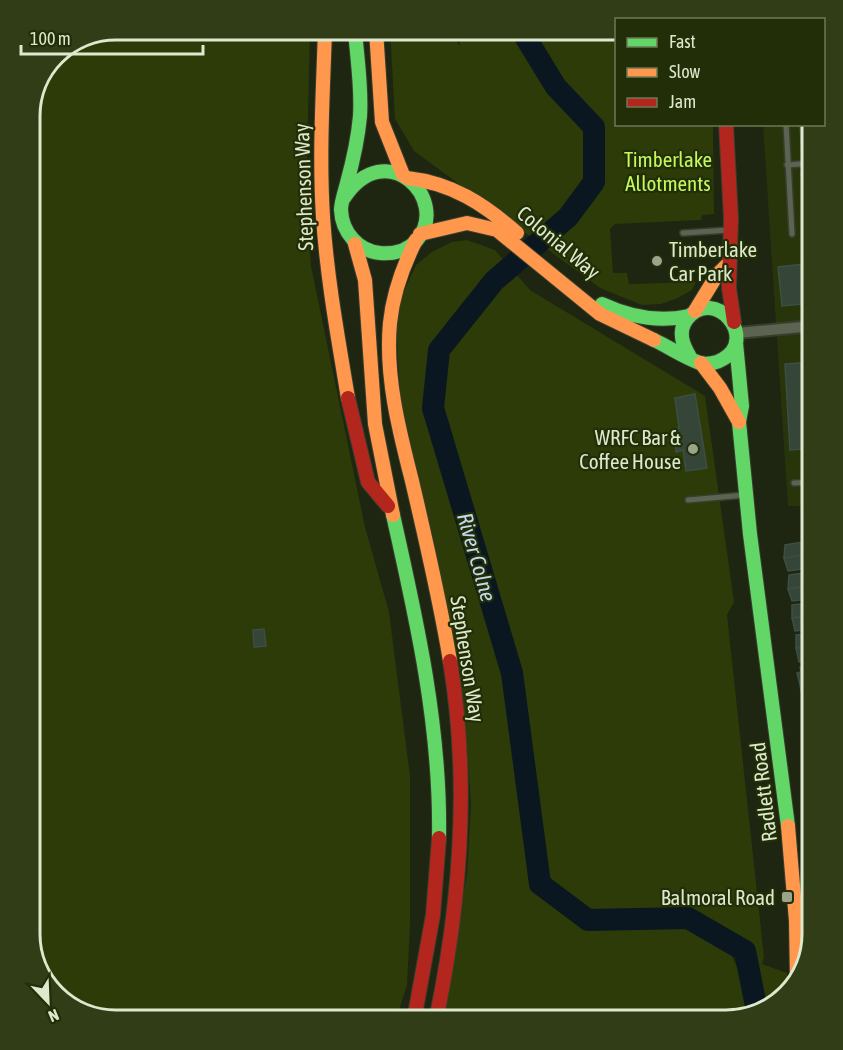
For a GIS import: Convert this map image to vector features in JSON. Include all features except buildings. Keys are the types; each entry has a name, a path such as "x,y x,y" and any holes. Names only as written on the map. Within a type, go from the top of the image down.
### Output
{"main road":[{"name":"Stephenson Way","path":"325,41 321,133 322,217 328,278 350,411 368,482 392,510"},
{"name":"Stephenson Way","path":"344,198 358,138 360,110 356,41"},
{"path":"377,41 382,122 405,176"},
{"name":"Radlett Road","path":"726,126 731,230 727,265 731,278 728,299 736,333 742,406 739,422 746,495 789,831 797,962"},
{"path":"383,170 405,176 416,185 424,199 425,222 418,237 402,251 389,255 367,252 355,244 342,221 344,198 350,188 371,172 383,170"},
{"name":"Colonial Way","path":"405,176 431,179 465,194 600,314 695,360"},
{"name":"Colonial Way","path":"418,237 467,223 509,232"},
{"name":"Stephenson Way","path":"418,237 398,279 389,333 390,363 398,422 442,618 455,697 461,773 458,884 449,961 438,1010"},
{"name":"Stephenson Way","path":"355,244 362,259 366,284 370,377 384,477 408,581 425,674 439,810 435,895 416,1010"},
{"path":"692,313 712,308 721,310 736,333 731,354 723,361 712,364 695,360 681,342 681,331 692,313 717,275 727,265"},
{"name":"Colonial Way","path":"558,275 616,311 651,320 677,319 692,313"},
{"name":"Radlett Road","path":"695,360 720,388 739,422"}],"street":[{"path":"736,333 802,327"}],"lane":[{"path":"786,126 792,234"},
{"path":"787,165 802,164"},
{"path":"683,233 731,230"},
{"path":"794,483 802,483"},
{"path":"688,500 746,495"}],"shaded area":[{"path":"763,126 802,126 802,506 788,506"}],"green space":[{"path":"117,41 310,41 306,200 311,266 365,527 389,612 410,776 410,926 407,985 399,1010 107,1009 88,1004 78,998 78,972 51,972 46,962 41,943 41,112 43,97 53,74 74,53 88,46"},
{"name":"Timberlake Allotments","path":"391,41 457,41 460,46 460,41 615,41 615,126 713,126 714,214 702,215 701,220 615,224 610,229 613,273 627,273 629,284 696,282 692,290 661,304 642,305 600,288 414,151 395,119"},
{"path":"467,240 495,250 530,290 705,396 734,602 727,615 764,957 762,964 787,973 787,980 784,984 769,997 758,1002 748,958 729,949 750,998 749,1006 746,1007 726,1010 443,1010 467,874 471,804 465,718 402,422 396,327 403,293 416,265 432,252 452,242"}],"waterway":[{"name":"River Colne","path":"528,41 556,87 594,127 594,182 568,217 494,281 439,350 433,408 512,673 540,884 588,920 688,918 745,951 756,1004"}],"traffic: fast":[{"path":"344,198 361,180 378,172 395,173 409,180 420,192 426,208 425,224 417,240 409,247 385,253 365,249 353,239 344,226 341,207 355,150 360,116 356,41"},
{"path":"602,304 644,318 666,319 689,316"},
{"path":"654,340 700,363 718,362 733,350 736,340 735,329 720,311 710,308 698,310 687,319 682,334 683,343 690,357"},
{"path":"736,343 742,406 739,422 750,534 788,826"},
{"path":"393,515 419,635 432,716 439,797 439,838"}],"traffic: slow":[{"path":"325,41 321,147 323,217 330,285 348,398"},
{"path":"377,41 382,122 403,175"},
{"path":"407,178 439,185 466,196 517,233"},
{"path":"420,234 467,223 497,230 600,314 654,340"},
{"path":"416,240 396,290 390,323 391,383 398,423 433,571 450,661"},
{"path":"355,244 365,280 375,424 393,515"},
{"path":"695,311 717,275 727,265"},
{"path":"701,363 720,388 739,422"},
{"path":"788,826 796,921 797,962"}],"traffic: jam":[{"path":"726,126 731,218 729,288 734,322"},
{"path":"348,398 368,482 388,506"},
{"path":"438,1010 452,931 460,841 460,751 450,661"},
{"path":"416,1010 433,915 439,838"}],"place":[{"name":"Timberlake Car Park","path":"657,261"},
{"name":"WRFC Bar & Coffee House","path":"693,449"},
{"name":"Balmoral Road","path":"787,897"}]}
